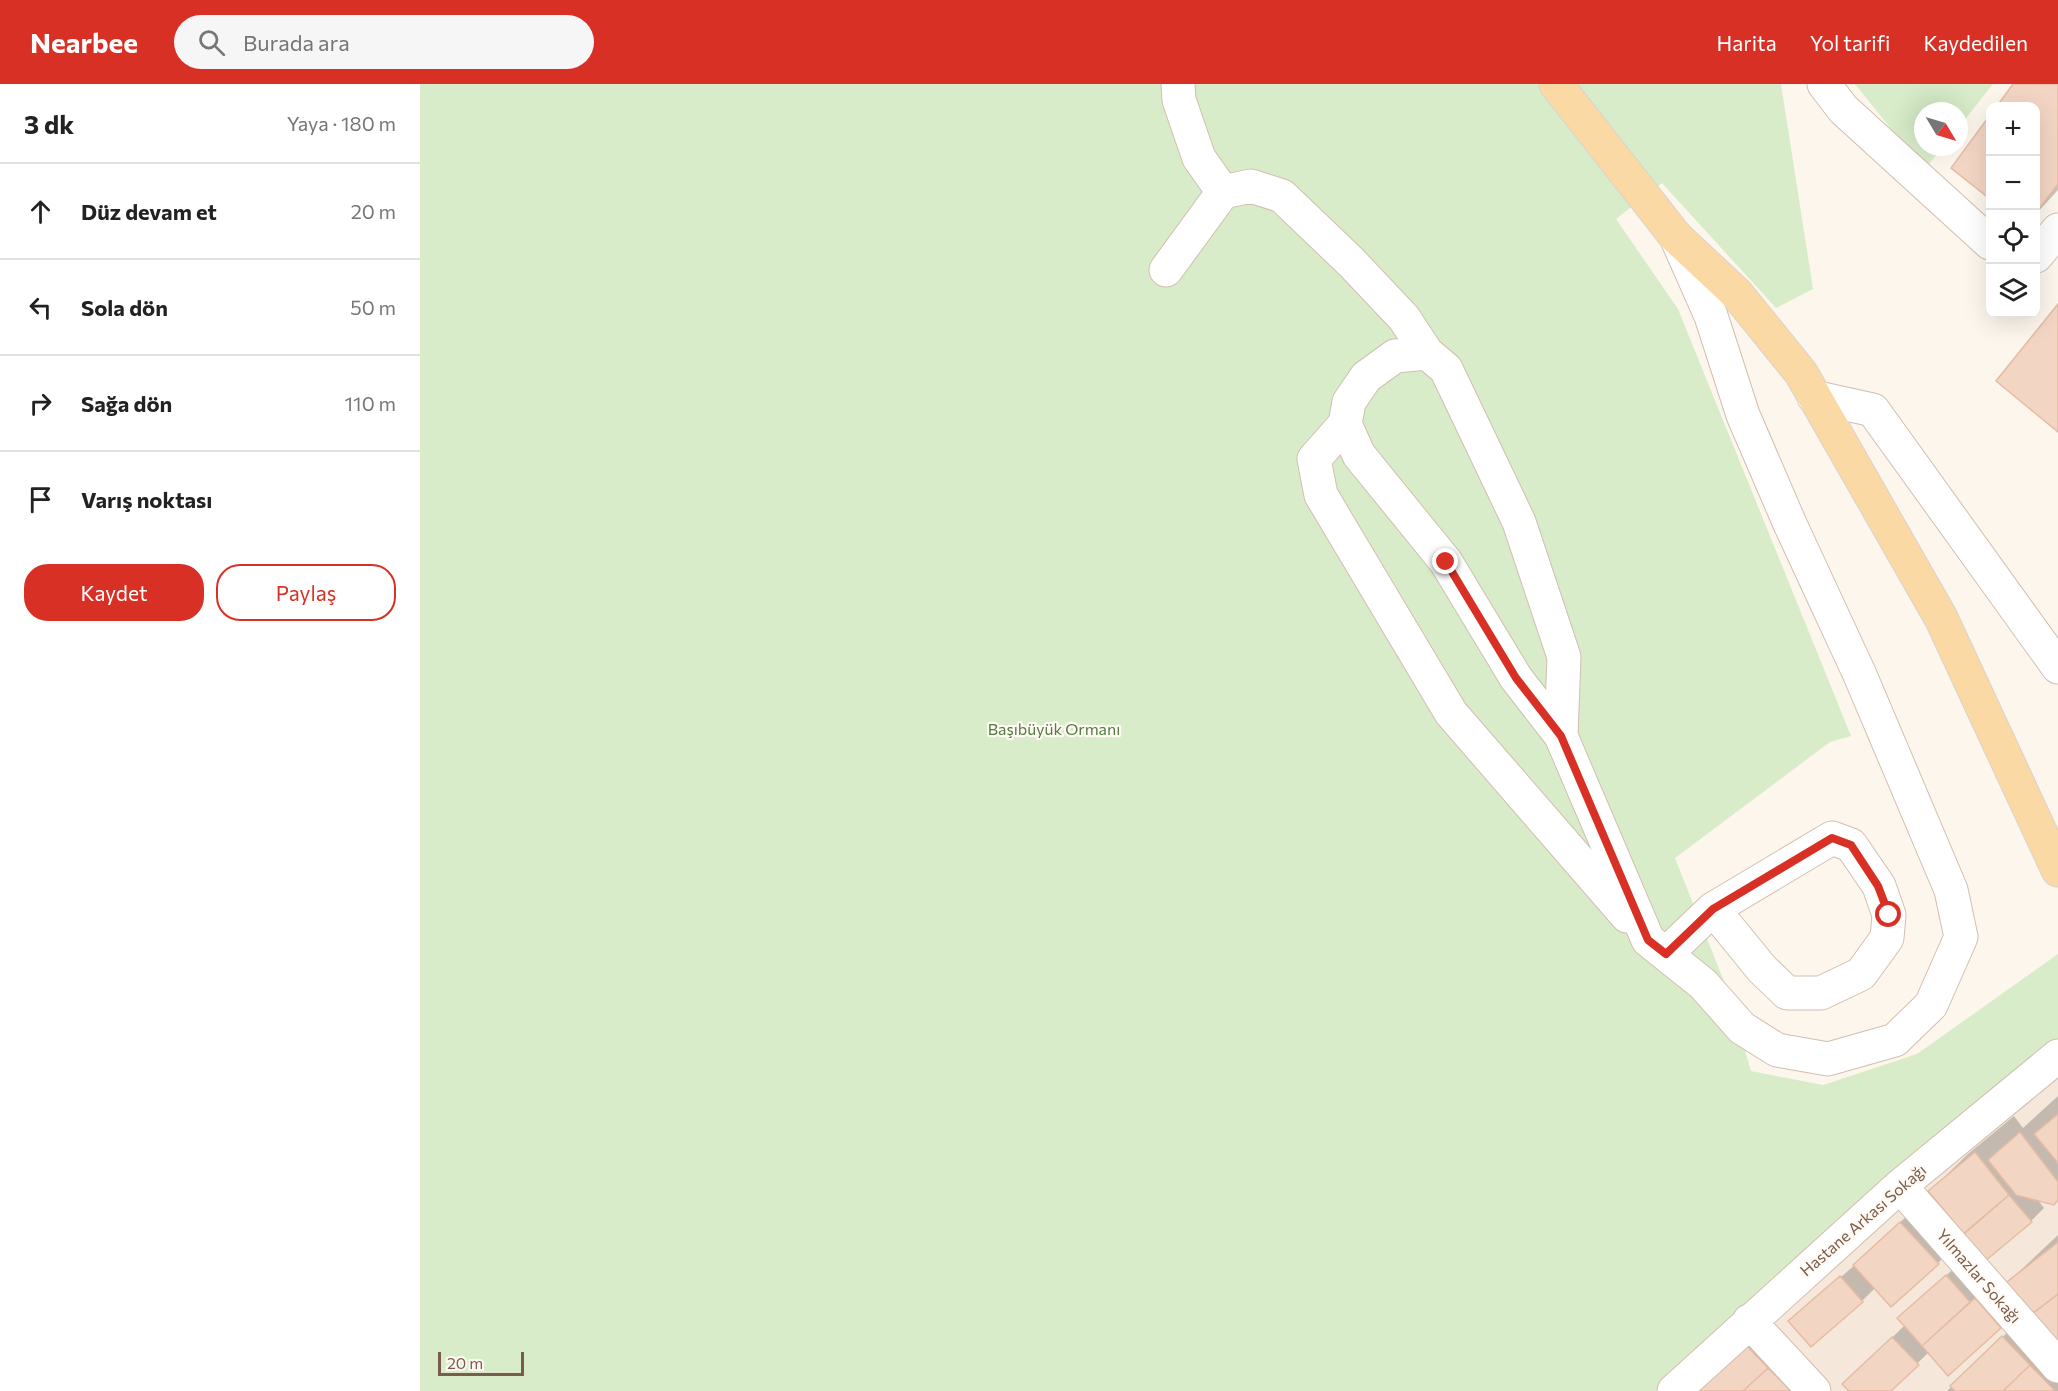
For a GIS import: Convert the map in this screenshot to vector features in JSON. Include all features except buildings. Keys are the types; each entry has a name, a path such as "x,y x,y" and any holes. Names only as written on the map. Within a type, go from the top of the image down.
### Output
{"main road":[{"path":"1556,84 1677,237 1737,294 1801,373 1941,618 2055,855"}],"street":[{"path":"1178,84 1179,100 1198,159 1224,192"},
{"path":"1824,84 1843,109 1986,239"},
{"path":"1166,270 1224,192 1251,186 1282,196 1351,262 1404,318 1427,353 1446,369 1519,522 1564,657 1561,736"},
{"path":"2040,251 2058,230"},
{"path":"1427,353 1395,356 1366,377 1349,402 1345,424 1314,459 1321,495 1451,712 1657,947 1703,984 1742,1028 1777,1050 1828,1059 1895,1040 1931,1005 1961,937 1951,890 1860,675 1790,524 1743,415 1711,316 1677,237"},
{"path":"1814,397 1873,410 2058,667"},
{"path":"1345,424 1359,455 1446,562 1516,678 1561,736 1657,947"},
{"path":"1657,947 1713,909 1832,838 1851,845 1878,886 1889,915 1887,938 1861,975 1821,993 1787,993 1762,969 1713,909"},
{"name":"Hastane Arkası Sokağı","path":"1674,1391 1900,1186 2058,1056"},
{"name":"Yılmazlar Sokağı","path":"1900,1186 2058,1366"},
{"path":"1749,1321 1814,1391"}],"shaded area":[{"path":"2058,1041 2058,1391 1655,1391 1750,1301"}],"green space":[{"name":"Başıbüyük Ormanı","path":"420,84 1781,84 1813,289 1776,308 1662,183 1616,219 1678,309 1851,736 1830,742 1675,858 1725,984 1751,1071 1823,1085 1917,1054 2058,954 2058,1041 1740,1311 1655,1391 420,1391"},
{"path":"1855,84 1993,84 1968,116 1968,102 1914,102 1914,156 1936,156 1924,170"}],"route":[{"path":"1446,562 1516,678 1561,736 1648,940 1666,954 1689,929 1713,909 1832,838 1851,845 1878,886 1889,915"}]}
